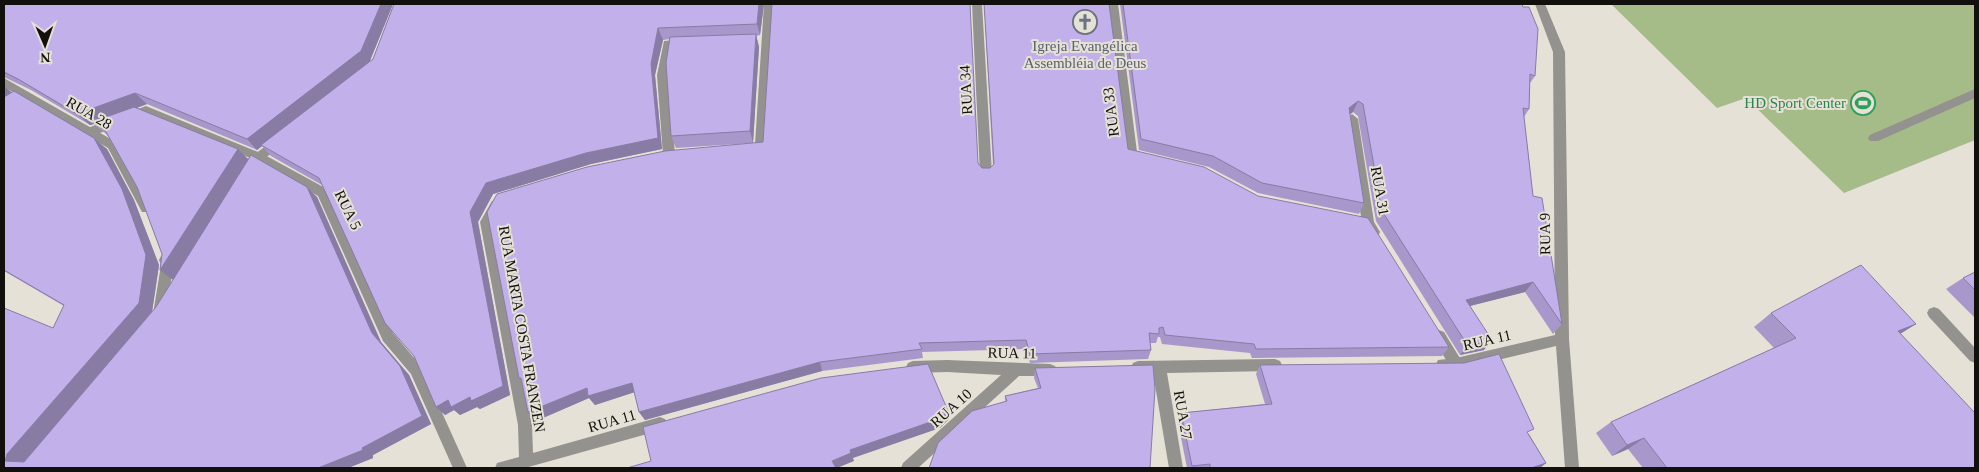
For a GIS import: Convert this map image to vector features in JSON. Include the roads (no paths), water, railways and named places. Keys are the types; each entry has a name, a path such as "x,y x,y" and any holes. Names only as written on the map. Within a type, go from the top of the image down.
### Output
{"street":[{"path":"734,150 761,149 761,41 769,4"},
{"name":"RUA 34","path":"977,4 986,174"},
{"name":"RUA 33","path":"1113,4 1132,156 1150,160"},
{"name":"RUA 9","path":"1540,4 1559,52 1562,339 1572,468"},
{"path":"669,156 662,75 668,44 697,43"},
{"name":"RUA 28","path":"4,82 23,98 112,145 142,198 152,223"},
{"path":"1874,138 1975,93"},
{"name":"RUA 5","path":"89,132 146,111 258,157 323,193 388,337 416,370 460,468"},
{"name":"RUA 31","path":"1352,118 1363,222 1378,239"},
{"path":"243,182 258,157 290,132"},
{"name":"RUA MARTA COSTA FRANZEN","path":"508,197 499,199 486,222 525,425 526,461"},
{"path":"161,248 167,265 157,319 176,290"},
{"path":"1934,313 1975,357"},
{"path":"1430,322 1456,364"},
{"name":"RUA 11","path":"1426,364 1456,364 1562,339"},
{"name":"RUA 11","path":"901,369 931,365 1015,371 1063,370"},
{"path":"1120,368 1288,365"},
{"name":"RUA 27","path":"1158,367 1176,468"},
{"name":"RUA 10","path":"908,468 1015,371"},
{"name":"RUA 11","path":"502,468 670,421"}],"place":[{"name":"Igreja Evangélica Assembléia de Deus","path":"1085,22"},
{"name":"HD Sport Center","path":"1863,103"}]}
